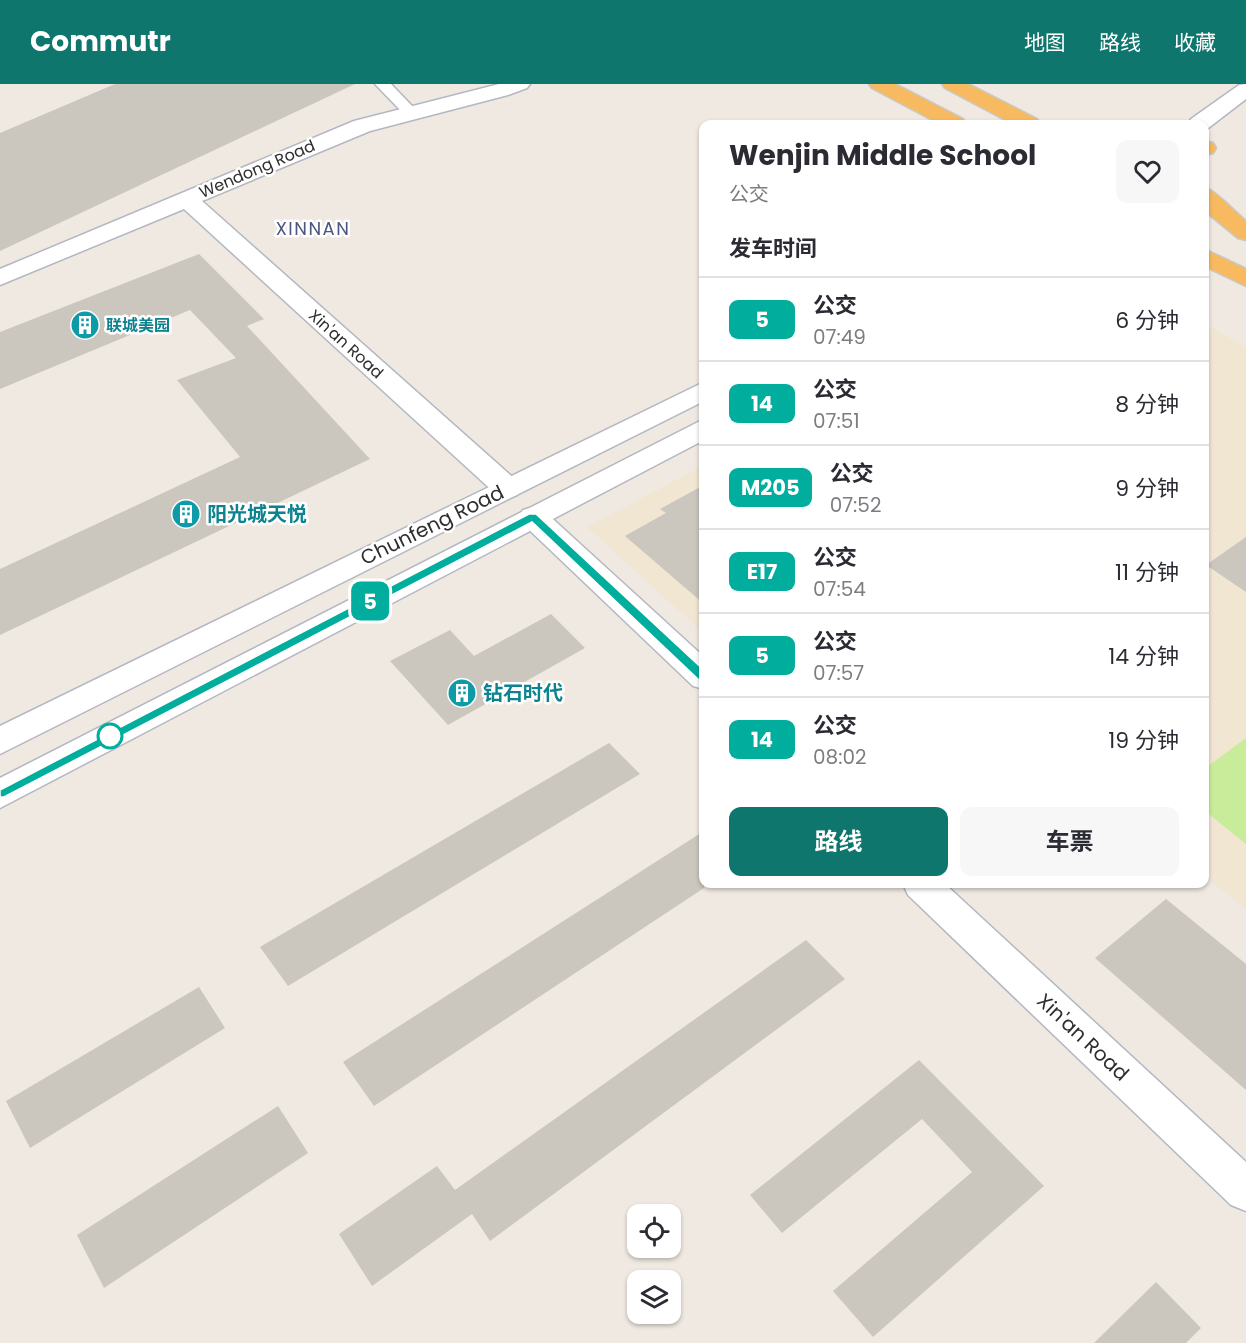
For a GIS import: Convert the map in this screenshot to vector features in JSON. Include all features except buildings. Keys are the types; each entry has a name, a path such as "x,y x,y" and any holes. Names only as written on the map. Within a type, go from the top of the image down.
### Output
{"highway":[{"path":"879,84 947,120"},
{"path":"952,84 1021,120"},
{"path":"1209,201 1246,234"},
{"path":"1209,216 1246,234"},
{"path":"1209,259 1246,279"}],"street":[{"name":"Wendong Road","path":"0,278 339,134 408,110 487,95 520,84"},
{"path":"1204,120 1246,89"},
{"name":"Xin'an Road","path":"186,200 507,488"},
{"name":"Chunfeng Road","path":"0,741 699,392"},
{"name":"Chunfeng Road","path":"0,794 699,431"},
{"path":"533,517 699,672"},
{"name":"Xin'an Road","path":"925,888 1246,1190"}],"lane":[{"path":"382,84 393,90 398,101 408,110"}],"shaded area":[{"path":"1209,326 1246,347 1246,909 1209,879"},
{"path":"699,468 699,628 587,527"}],"green space":[{"path":"1246,738 1246,844 1209,814 1209,765"}],"bus line":[{"name":"5","path":"0,794 533,517 699,672"}],"place":[{"name":"联城美园","path":"85,325"},
{"name":"阳光城天悦","path":"186,514"},
{"name":"钻石时代","path":"462,693"}],"district":[{"name":"XINNAN","path":"313,228"}]}
